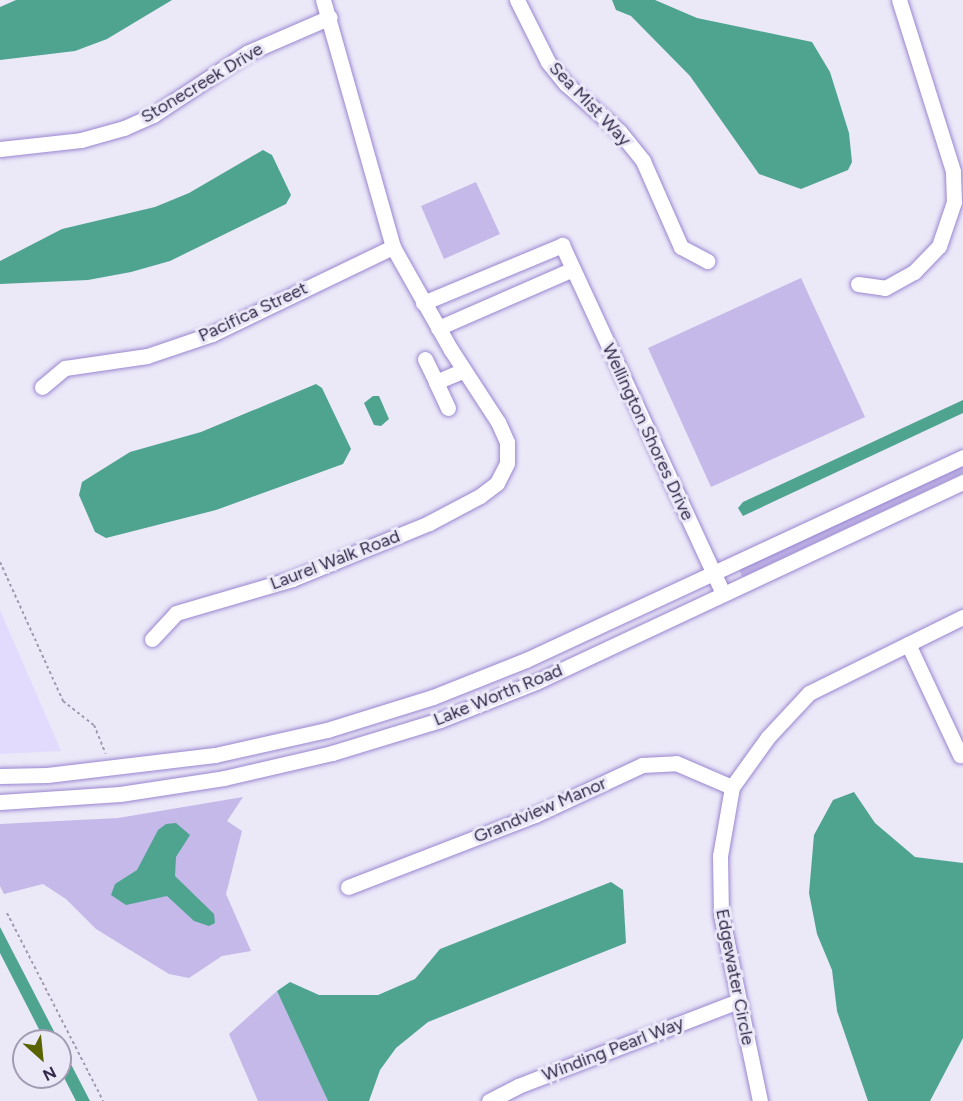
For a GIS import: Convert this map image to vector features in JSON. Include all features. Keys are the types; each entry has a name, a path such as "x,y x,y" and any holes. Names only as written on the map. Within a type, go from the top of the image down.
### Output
{"street":[{"path":"323,0 330,17 393,247 423,303 464,370 436,382"},
{"name":"Sea Mist Way","path":"517,0 548,62 566,84 619,131 643,161 681,246 707,261"},
{"path":"858,284 885,288 914,272 939,246 954,202 952,171 899,0"},
{"name":"Stonecreek Drive","path":"0,149 81,140 124,128 153,115 247,53 330,17"},
{"name":"Wellington Shores Drive","path":"423,303 562,246 723,594"},
{"name":"Pacifica Street","path":"42,387 65,368 147,356 212,334 393,247"},
{"path":"438,328 573,269"},
{"path":"425,359 448,408"},
{"name":"Laurel Walk Road","path":"152,639 176,613 303,575 429,522 480,496 497,483 507,463 507,442 498,422 464,370"},
{"name":"Lake Worth Road","path":"0,776 47,775 215,755 327,730 433,697 526,660 963,457"},
{"name":"Lake Worth Road","path":"0,802 120,794 224,778 332,753 440,720 536,682 963,482"},
{"name":"Edgewater Circle","path":"760,1101 721,914 720,856 732,787 768,737 809,693 963,617"},
{"path":"908,644 960,755"},
{"name":"Grandview Manor","path":"348,887 535,815 642,765 676,763 732,787"},
{"name":"Winding Pearl Way","path":"489,1101 518,1086 738,1001"}],"path":[{"path":"0,562 63,701 94,725 106,754"},
{"path":"7,913 103,1101"}],"shaded area":[{"path":"16,0 172,0 107,39 75,51 0,60 0,7"},
{"path":"612,0 655,0 697,18 812,42 830,72 849,133 852,162 848,170 801,189 759,174 690,76 631,16 616,10"},
{"path":"263,150 272,155 291,195 286,204 170,261 131,272 88,280 0,284 0,261 62,229 155,207 189,193"},
{"path":"476,182 500,234 444,259 421,206"},
{"path":"801,278 865,417 711,487 648,348"},
{"path":"316,384 322,388 351,449 343,464 216,510 106,538 95,532 79,495 82,482 130,452 201,432"},
{"path":"373,396 379,396 389,419 381,426 374,425 364,403"},
{"path":"963,400 963,413 743,516 738,508 743,502"},
{"path":"963,465 963,473 742,577 739,568"},
{"path":"0,610 43,709 61,751 0,754"},
{"path":"854,792 875,823 915,857 963,863 963,1038 930,1101 868,1101 837,1011 832,970 817,934 809,893 814,835 833,800"},
{"path":"243,797 227,821 242,831 226,894 251,951 222,956 189,978 169,974 96,929 66,899 43,884 4,894 0,886 0,824 118,818"},
{"path":"176,823 190,835 176,857 175,876 214,914 215,923 209,926 194,921 167,896 126,905 111,895 115,884 137,870 158,830 166,824"},
{"path":"611,882 623,890 626,943 428,1022 396,1048 380,1070 369,1101 328,1101 277,991 290,982 319,995 378,995 415,979 440,949"},
{"path":"0,927 53,1029 39,1029 0,953"},
{"path":"277,991 328,1101 258,1101 229,1034"},
{"path":"72,1066 90,1101 76,1101 70,1089 72,1089"}]}
